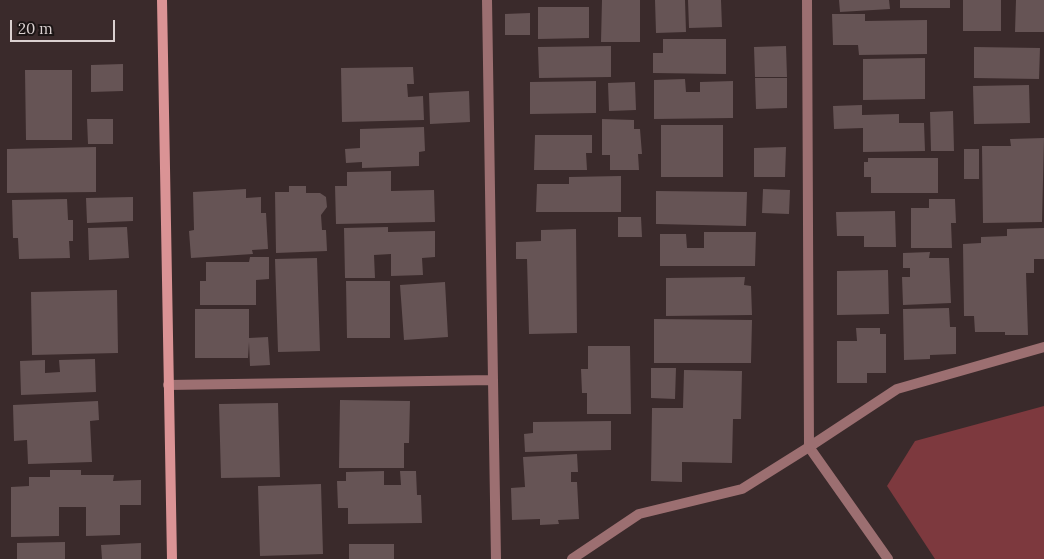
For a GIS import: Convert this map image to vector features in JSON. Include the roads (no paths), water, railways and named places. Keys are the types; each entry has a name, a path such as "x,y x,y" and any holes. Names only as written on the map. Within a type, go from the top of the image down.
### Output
{"street":[{"path":"162,0 172,559"},
{"path":"486,0 496,559"},
{"path":"807,0 809,447 888,559"},
{"path":"572,559 640,514 742,489 897,389 1044,347"},
{"path":"168,385 493,380"}]}
